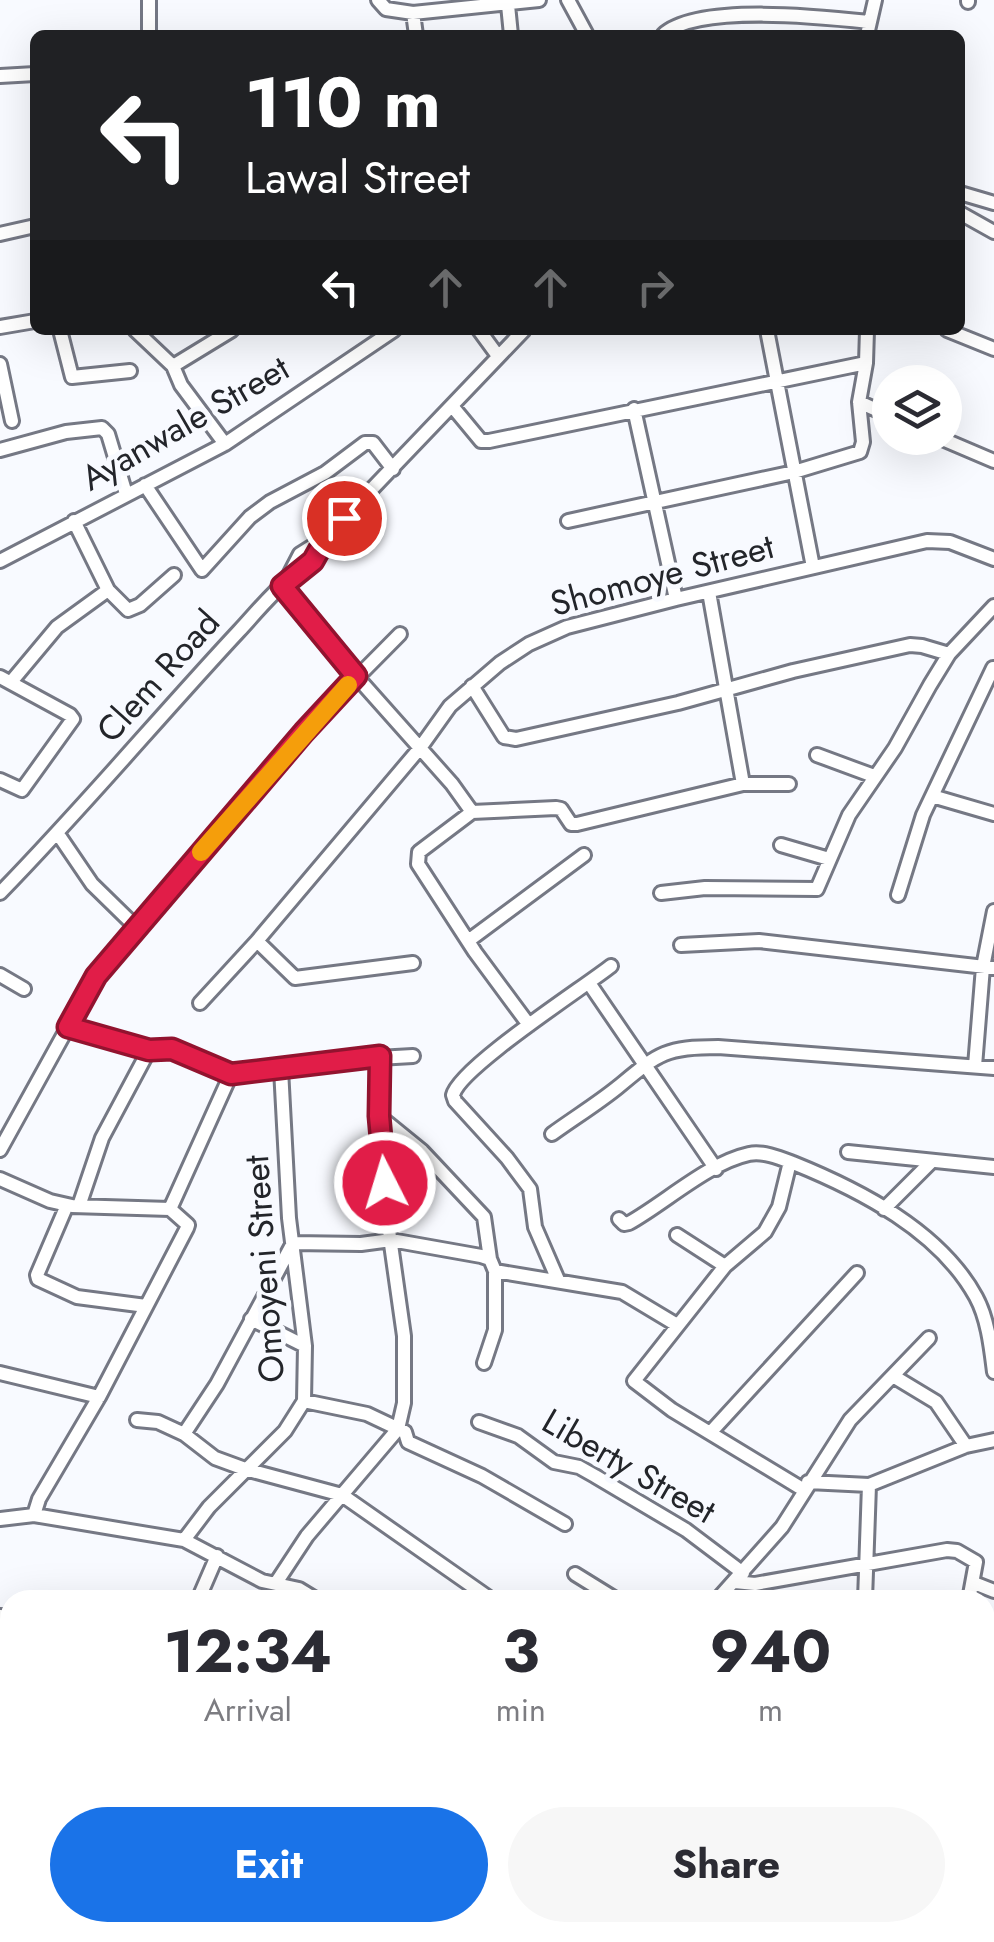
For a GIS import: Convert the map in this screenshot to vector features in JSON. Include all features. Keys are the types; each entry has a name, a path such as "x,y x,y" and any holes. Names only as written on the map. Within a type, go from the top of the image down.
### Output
{"street":[{"path":"149,0 149,30"},
{"path":"378,0 386,9 414,13 539,0"},
{"path":"568,0 584,30"},
{"path":"801,0 802,15"},
{"path":"669,30 732,16 802,15 869,28 874,0"},
{"path":"508,5 511,30"},
{"path":"414,13 416,30"},
{"path":"0,76 30,74"},
{"path":"965,193 994,202"},
{"path":"965,216 994,232"},
{"path":"0,234 30,227"},
{"path":"0,327 30,322"},
{"path":"61,335 72,378 130,371"},
{"path":"140,335 172,366 181,386 225,444"},
{"path":"172,366 224,335"},
{"name":"Ayanwale Street","path":"0,561 225,444 387,335"},
{"path":"483,335 498,356"},
{"path":"145,485 202,570 250,517 364,444 372,443 392,469 519,335"},
{"path":"769,335 813,566"},
{"path":"568,521 794,472 860,452 863,442 859,402 867,335"},
{"path":"959,335 994,349"},
{"path":"452,406 484,442 866,363"},
{"path":"0,364 12,421"},
{"path":"859,402 872,408"},
{"path":"634,409 676,598"},
{"path":"0,450 66,432 102,428 108,434 126,494"},
{"path":"962,447 994,461"},
{"name":"Clem Road","path":"0,892 58,834 284,584 300,554 327,536 392,469"},
{"path":"74,521 108,590 128,610 140,605 174,576"},
{"name":"Shomoye Street","path":"200,1003 420,748 450,706 500,663 550,633 676,598 940,540 994,560"},
{"path":"284,584 472,812"},
{"path":"0,780 22,790 73,719 6,680 57,628 108,590"},
{"path":"709,592 744,784"},
{"path":"661,893 705,888 814,891 820,886 849,815 895,748 949,654 994,606"},
{"path":"0,1150 96,976 304,732 400,634"},
{"path":"472,686 509,740 726,690 793,670 910,646 949,654"},
{"path":"898,894 932,796 993,668"},
{"path":"817,756 874,776"},
{"path":"529,1025 416,859 434,839 472,812 556,808 561,809 567,821 577,824 744,784 789,784"},
{"path":"932,796 994,814"},
{"path":"58,834 92,884 137,928"},
{"path":"781,845 830,859"},
{"path":"468,940 584,855"},
{"path":"975,1066 994,911"},
{"path":"257,941 294,978 413,963"},
{"path":"681,946 760,941 989,968"},
{"path":"558,1280 535,1227 530,1189 452,1095 462,1079 612,966"},
{"path":"0,975 24,989"},
{"path":"589,983 716,1169"},
{"path":"68,1027 149,1050 172,1049 231,1074 380,1056 413,1056"},
{"path":"552,1134 618,1087 644,1063 677,1049 718,1047 994,1068"},
{"path":"146,1306 77,1297 38,1279 102,1138 149,1050"},
{"path":"276,1583 307,1536 398,1429 404,1404 404,1336 379,1116 380,1056"},
{"name":"Omoyeni Street","path":"184,1540 245,1469 285,1431 304,1401 305,1346 292,1243 281,1069"},
{"path":"170,1209 231,1074"},
{"path":"0,1114 15,1126"},
{"path":"379,1116 422,1151 484,1216 492,1266 495,1330 484,1363"},
{"path":"848,1152 994,1166"},
{"path":"618,1219 629,1223 716,1169 749,1154 790,1162 836,1181 884,1209 939,1252 975,1296 991,1347 994,1372"},
{"path":"790,1162 778,1208 765,1232 726,1266 634,1381 672,1410 806,1486 869,1485 966,1446 994,1440"},
{"path":"884,1209 931,1162"},
{"path":"0,1179 73,1206 170,1209 188,1225 34,1515"},
{"path":"677,1235 726,1266"},
{"path":"184,1434 217,1384 292,1243 361,1244 391,1240 492,1266 622,1292 677,1325"},
{"path":"710,1433 857,1272"},
{"path":"251,1319 305,1346"},
{"path":"727,1590 782,1526 850,1420 929,1338"},
{"path":"0,1373 98,1397"},
{"path":"894,1376 936,1402 966,1446"},
{"path":"304,1401 367,1414 405,1432 408,1442 482,1476 565,1524"},
{"path":"136,1420 158,1422 184,1434 215,1458 245,1469 342,1495 478,1590"},
{"name":"Liberty Street","path":"479,1422 518,1436 554,1462 579,1467 686,1530 739,1577"},
{"path":"865,1590 869,1485"},
{"path":"0,1519 34,1515 184,1540 262,1581 299,1590"},
{"path":"739,1577 755,1584 956,1551 976,1562 972,1590"},
{"path":"202,1590 217,1556"},
{"path":"576,1574 601,1590"},
{"path":"974,1583 992,1590"}],"slow traffic":[{"path":"201,852 348,685"}],"route":[{"path":"344,518 327,536 313,561 282,586 356,676 96,976 68,1027 149,1050 172,1049 231,1074 380,1056 379,1116 385,1183"}]}
